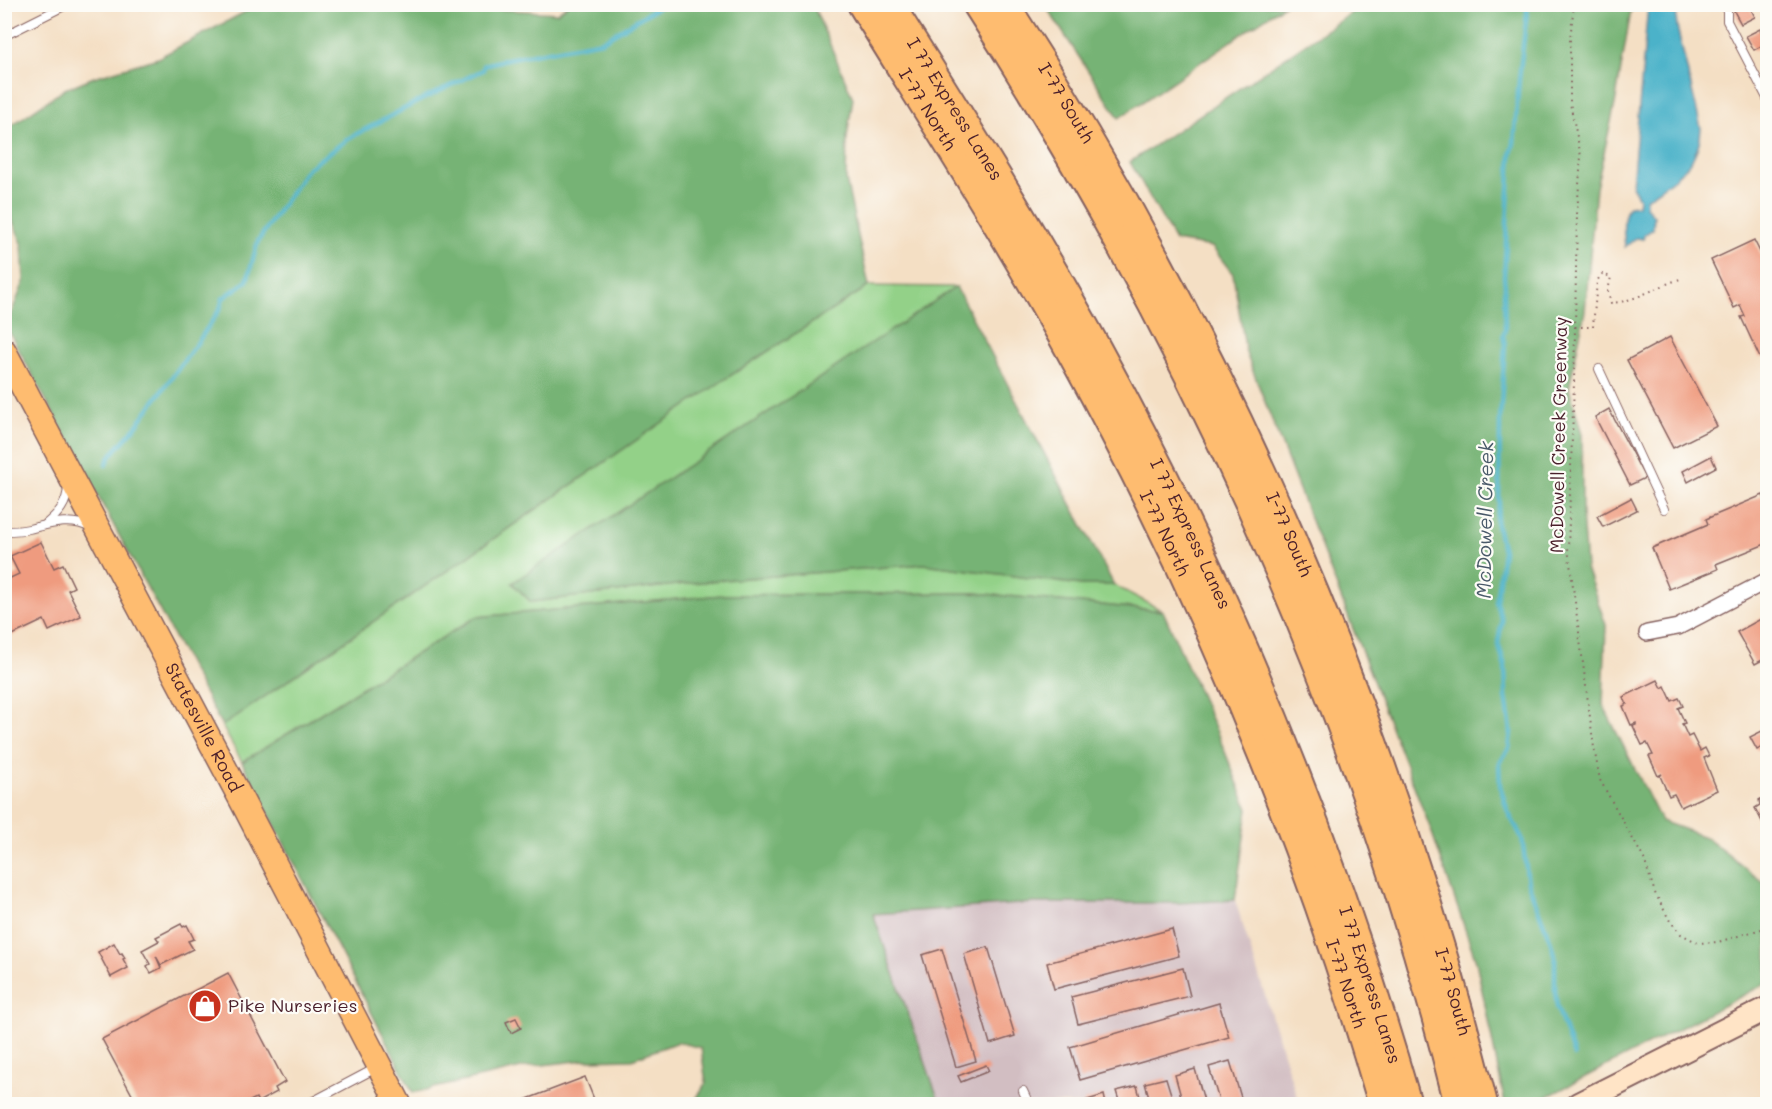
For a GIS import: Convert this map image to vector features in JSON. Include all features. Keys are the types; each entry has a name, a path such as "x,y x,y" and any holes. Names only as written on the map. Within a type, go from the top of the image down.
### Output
{"highway":[{"name":"I-77 North","path":"862,4 1038,291 1112,426 1180,566 1243,708 1300,852 1351,999 1383,1104"},
{"name":"I 77 Express Lanes","path":"889,4 1058,279 1132,416 1205,563 1265,699 1322,844 1369,981 1407,1104"},
{"path":"976,4 1072,158 1143,287 1219,439 1278,570 1336,714 1381,839 1427,988 1459,1104"},
{"name":"I-77 South","path":"1005,4 1092,147 1170,286 1241,429 1300,561 1362,716 1414,863 1459,1012 1483,1104"}],"main road":[{"name":"Statesville Road","path":"4,351 399,1104"}],"street":[{"path":"1647,633 1678,627 1767,580"},
{"path":"1578,1104 1767,1008"}],"lane":[{"path":"4,36 68,4"},
{"path":"1727,4 1727,21 1767,100"},
{"path":"1599,369 1664,509"},
{"path":"46,524 60,512 68,497 69,473"},
{"path":"4,531 27,530 46,524 64,522 83,524 101,534"},
{"path":"308,1104 379,1067"},
{"path":"1023,1091 1029,1104"}],"path":[{"name":"McDowell Creek Greenway","path":"1574,4 1570,39 1570,103 1581,156 1577,214 1568,548 1600,780 1644,859 1655,893 1670,921 1682,934 1698,943 1718,942 1767,927"},
{"path":"1575,327 1593,327 1597,281 1602,274 1611,277 1608,291 1611,303 1621,302 1662,284 1680,279"}],"shaded area":[{"path":"1235,900 1299,1104 940,1104 873,914 1034,903 1179,903"}],"green space":[{"path":"483,4 494,9 557,13 569,4 813,5 853,98 847,137 846,180 869,286 725,379 222,726 6,326 24,282 22,243 5,204 5,130 65,89 94,77 158,58 258,5"},
{"path":"1045,5 1284,5 1119,118"},
{"path":"1363,5 1632,5 1615,104 1596,188 1585,311 1569,388 1582,434 1582,513 1586,568 1606,625 1603,705 1661,821 1705,837 1764,883 1768,890 1767,983 1533,1104 1505,1104 1476,961 1431,830 1246,353 1233,274 1212,247 1175,241 1130,162"},
{"path":"869,286 956,287 513,583 531,602 710,581 925,564 1081,585 1114,585 1163,611 975,593 723,595 476,617 242,762 222,726 725,379"},
{"path":"956,287 1114,585 1081,585 924,564 710,581 531,602 512,583"},
{"path":"975,593 1163,611 1248,809 1235,900 1179,903 1034,903 873,914 940,1104 693,1104 706,1083 701,1048 678,1042 632,1059 585,1060 526,1067 413,1093 242,762 476,617 723,595"}],"water":[{"path":"1648,5 1681,5 1676,17 1677,27 1701,128 1696,152 1691,162 1646,199 1646,206 1654,216 1653,229 1644,235 1643,239 1636,238 1625,247 1625,216 1629,206 1638,205 1639,198 1632,186"}],"building":[{"path":"1748,4 1755,17 1741,24 1734,11"},
{"path":"1760,29 1767,43 1754,50 1746,36"},
{"path":"1754,240 1768,268 1768,360 1765,355 1760,358 1741,317 1745,316 1740,305 1734,308 1711,260"},
{"path":"1670,337 1717,426 1673,448 1627,360"},
{"path":"1609,409 1645,478 1630,485 1595,417"},
{"path":"1711,456 1716,467 1688,482 1683,471"},
{"path":"1763,495 1768,506 1768,543 1716,564 1718,569 1669,589 1652,548 1708,524 1706,519"},
{"path":"1631,498 1637,510 1603,527 1597,516"},
{"path":"41,542 54,568 63,564 74,587 68,590 81,616 49,631 44,620 4,639 4,581 19,574 10,556"},
{"path":"1768,615 1768,657 1755,664 1737,632"},
{"path":"1658,680 1662,688 1665,686 1672,701 1679,698 1683,706 1678,708 1685,723 1682,724 1688,737 1692,735 1700,751 1705,748 1709,756 1704,758 1717,790 1681,807 1674,794 1669,796 1660,776 1662,774 1658,776 1649,756 1653,755 1647,743 1642,745 1633,726 1636,723 1631,725 1623,706 1627,704 1623,697"},
{"path":"1768,728 1768,744 1757,750 1750,737"},
{"path":"1768,795 1768,833 1755,808 1760,805 1759,800"},
{"path":"181,924 183,927 187,925 194,939 188,941 193,949 161,965 156,956 161,968 151,973 147,966 150,964 142,950 159,941 156,937"},
{"path":"1172,929 1179,956 1054,989 1047,963"},
{"path":"114,943 125,958 123,959 128,968 111,977 98,952"},
{"path":"988,947 1015,1036 990,1044 964,954"},
{"path":"942,949 976,1061 956,1067 922,955"},
{"path":"1183,968 1190,996 1078,1024 1071,997"},
{"name":"Pike Nurseries","path":"228,973 285,1082 275,1088 277,1092 258,1102 256,1098 244,1104 137,1104 102,1039"},
{"path":"1219,1003 1229,1037 1080,1080 1070,1047"},
{"path":"516,1018 521,1028 511,1033 506,1022"},
{"path":"1230,1061 1243,1104 1220,1104 1209,1067"},
{"path":"986,1065 989,1071 961,1082 958,1076"},
{"path":"1195,1069 1205,1104 1183,1104 1175,1075"},
{"path":"585,1077 596,1104 523,1104 522,1101"},
{"path":"1166,1078 1174,1104 1151,1104 1145,1083"},
{"path":"1137,1086 1142,1104 1120,1104 1116,1091"},
{"path":"1104,1095 1106,1104 1084,1104 1084,1101"}],"waterway":[{"path":"106,465 111,455 134,429 200,339 220,309 223,298 247,281 258,241 307,169 349,138 483,70 484,65 602,41 663,4"},
{"name":"McDowell Creek","path":"1528,4 1511,154 1504,277 1505,330 1503,335 1505,345 1500,420 1499,505 1496,521 1503,551 1496,602 1502,621 1498,643 1505,666 1511,731 1509,749 1499,763 1500,786 1508,812 1522,838 1528,883 1555,958 1557,1007 1574,1056"}],"place":[{"name":"Pike Nurseries","path":"205,1006"}]}
